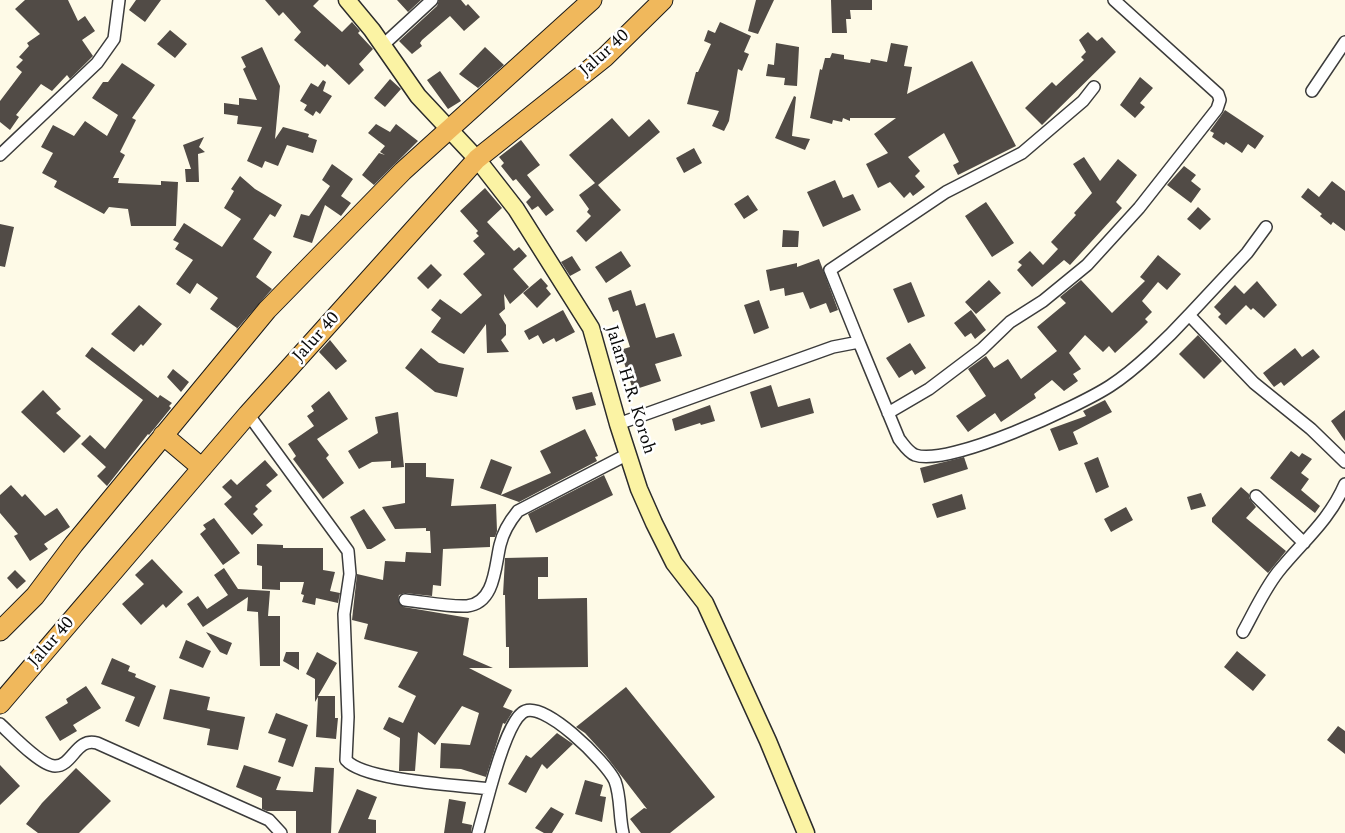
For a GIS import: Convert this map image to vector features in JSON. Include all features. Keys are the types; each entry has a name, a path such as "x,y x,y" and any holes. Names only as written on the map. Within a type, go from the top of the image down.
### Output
{"highway":[{"path":"0,631 35,596 163,435 268,310 403,171 592,0"},
{"name":"Jalur 40","path":"0,704 248,414 477,159 604,57 663,0"},
{"path":"163,435 202,468"}],"main road":[{"name":"Jalan H.R. Koroh","path":"347,0 418,96 477,159 516,209 591,328 618,424 654,523 674,563 704,603 768,741 806,833"}],"street":[{"path":"0,155 97,63 114,39 118,0"},
{"path":"382,46 432,0"},
{"path":"888,413 929,389 982,349 1010,322 1043,301 1087,265 1139,208 1216,109 1220,100 1218,94 1114,0"},
{"path":"1312,91 1345,42"},
{"path":"1094,88 1083,101 1022,154 946,192 830,270 899,439 907,450 916,456 941,455 986,443 1065,412 1111,385 1174,331 1247,253 1266,227"},
{"path":"1189,315 1254,383 1312,429 1345,462"},
{"path":"618,424 833,347 859,342"},
{"path":"248,414 348,552 350,574 344,614 348,718 346,760 356,767 401,780 490,789"},
{"path":"405,600 467,606 478,603 485,597 493,580 500,545 508,524 518,511 628,454"},
{"path":"1243,632 1277,573 1322,525 1345,484"},
{"path":"1256,496 1304,543"},
{"path":"478,833 499,758 516,720 522,713 535,710 548,714 574,734 615,780 624,833"},
{"path":"0,724 42,760 53,766 61,765 84,744 97,743 269,820 281,833"}],"building":[{"path":"25,0 68,0 78,21 85,16 95,31 82,40 93,56 70,79 67,75 52,91 41,84 16,115 19,117 10,130 0,122 0,101 22,72 16,67 23,60 19,57 29,46 27,43 40,34 15,9"},
{"path":"136,0 161,0 145,22 129,10"},
{"path":"265,0 319,0 313,6 342,32 352,22 360,31 358,33 373,49 359,64 364,70 349,85 327,64 325,67 294,40 301,32 283,12 279,16"},
{"path":"397,0 421,0 408,12"},
{"path":"439,0 461,0 466,6 468,4 480,17 464,31 450,16 422,40 420,43 422,46 412,54 399,41 437,6"},
{"path":"756,0 774,0 758,34 748,31"},
{"path":"831,0 872,0 872,10 850,10 851,19 846,19 847,33 832,33"},
{"path":"720,22 751,36 744,52 749,54 742,71 738,69 729,121 724,131 712,126 719,111 687,104 696,72 698,72 711,44 704,41 708,30 715,33"},
{"path":"170,30 187,44 175,58 157,44"},
{"path":"1088,32 1097,41 1102,37 1116,52 1042,125 1025,108 1052,82 1056,86 1084,60 1081,57 1086,52 1079,40"},
{"path":"776,43 799,47 797,86 784,85 785,78 766,76 768,64 774,65"},
{"path":"891,43 908,46 904,66 912,67 907,94 972,61 1016,146 958,175 953,165 959,162 944,133 908,157 920,171 915,176 925,187 913,196 910,192 904,198 890,182 878,188 866,164 888,153 874,134 896,118 850,118 850,121 843,118 842,122 833,120 832,124 810,118 820,69 822,70 825,58 830,58 832,53 844,55 844,59 870,63 871,59 887,62"},
{"path":"262,47 280,86 275,139 283,127 309,134 308,137 317,140 313,153 287,145 278,166 265,161 262,168 247,161 262,127 237,124 238,116 224,114 224,103 239,105 239,98 257,100 243,69 246,67 241,57"},
{"path":"485,47 504,65 478,88 459,74"},
{"path":"122,63 155,85 132,118 136,120 120,152 125,155 113,178 119,178 118,183 161,185 161,181 178,182 176,226 131,226 128,209 109,207 104,214 54,187 57,181 42,173 53,153 41,147 53,125 74,136 85,121 107,136 118,115 92,98 103,82 108,82"},
{"path":"440,71 461,101 448,109 427,80"},
{"path":"1140,77 1153,88 1140,103 1145,107 1135,118 1120,105"},
{"path":"390,79 401,89 385,107 374,98"},
{"path":"323,80 326,82 323,91 332,96 320,114 316,111 313,116 304,110 307,105 300,101 311,83 318,87"},
{"path":"794,96 796,97 792,136 810,139 805,150 775,138"},
{"path":"1225,110 1264,136 1255,149 1248,144 1242,153 1226,142 1224,145 1212,137 1214,133 1210,131"},
{"path":"612,118 629,137 649,119 660,132 598,185 621,210 586,242 576,231 591,216 587,212 589,209 579,195 595,183 569,155"},
{"path":"376,124 390,132 396,124 418,141 374,185 362,175 379,153 385,155 380,152 385,146 368,133"},
{"path":"204,137 199,147 205,152 198,154 199,182 186,182 185,169 191,169 183,145"},
{"path":"521,140 540,165 527,175 554,210 546,216 538,206 532,210 526,202 531,197 516,179 513,181 501,166 504,163 499,157"},
{"path":"694,148 702,163 684,173 676,158"},
{"path":"1084,157 1100,181 1118,159 1137,175 1116,202 1122,208 1070,265 1064,260 1032,287 1017,270 1022,265 1018,262 1030,251 1043,265 1058,249 1051,242 1076,215 1074,213 1092,193 1073,164"},
{"path":"332,164 353,179 341,196 351,203 341,216 325,205 312,243 293,237 301,214 309,216 330,186 322,180"},
{"path":"1184,166 1196,175 1191,181 1201,189 1191,203 1167,185"},
{"path":"240,176 255,189 282,205 275,217 270,214 253,239 272,252 256,277 272,289 236,330 237,328 210,309 218,298 197,283 190,294 176,284 193,260 175,249 179,243 173,240 184,223 222,247 241,219 224,208 234,191 231,189"},
{"path":"835,180 843,198 853,194 861,210 823,227 807,192"},
{"path":"1332,181 1345,191 1345,231 1333,222 1331,225 1320,216 1322,214 1301,197 1308,188 1319,197"},
{"path":"485,188 502,208 487,222 514,251 519,247 527,256 513,269 529,287 510,304 504,294 505,309 499,314 506,325 506,335 501,340 509,352 487,353 486,324 464,354 431,332 441,318 431,310 440,299 461,314 482,295 463,274 485,254 473,241 479,236 476,233 478,231 460,211"},
{"path":"748,195 758,210 744,219 734,204"},
{"path":"986,202 1014,243 992,257 965,216"},
{"path":"1198,207 1211,219 1200,230 1187,219"},
{"path":"0,224 14,227 5,267 0,266"},
{"path":"783,230 799,231 798,247 782,247"},
{"path":"621,251 631,266 606,283 595,267"},
{"path":"1158,255 1181,274 1167,290 1158,282 1142,301 1152,312 1145,319 1148,322 1139,331 1115,353 1109,346 1103,352 1085,335 1069,353 1081,369 1073,374 1078,381 1064,391 1052,380 1034,394 1036,398 1001,422 995,413 968,432 956,416 986,396 968,369 986,356 994,368 1008,359 1021,379 1057,351 1037,327 1066,303 1060,297 1081,280 1112,313 1145,281 1140,277"},
{"path":"572,256 581,270 570,276 561,262"},
{"path":"819,259 838,310 830,313 826,303 810,309 803,292 785,296 784,288 770,291 766,270 797,263 797,267"},
{"path":"431,264 442,275 428,289 417,278"},
{"path":"541,278 548,286 546,288 551,294 537,308 523,293"},
{"path":"989,280 1001,293 976,314 965,302"},
{"path":"1257,281 1277,305 1264,318 1253,308 1251,310 1246,305 1226,325 1218,317 1221,314 1214,307 1235,285 1244,294"},
{"path":"911,282 925,316 908,323 893,289"},
{"path":"631,290 636,306 645,303 656,338 674,333 682,356 655,364 661,381 633,390 620,350 630,347 618,310 613,312 608,298"},
{"path":"759,300 769,328 754,334 744,305"},
{"path":"139,305 162,324 143,346 141,344 134,352 111,334"},
{"path":"563,310 575,332 556,342 554,338 543,344 538,335 529,340 524,331"},
{"path":"971,310 986,330 975,339 971,333 965,337 954,323"},
{"path":"1198,335 1222,361 1204,379 1179,354"},
{"path":"330,340 347,361 336,370 319,352"},
{"path":"910,343 926,368 915,375 912,370 899,378 886,358"},
{"path":"92,347 158,398 160,395 172,403 169,406 171,408 107,486 97,476 106,467 81,444 90,435 105,449 143,400 85,356"},
{"path":"421,348 439,363 464,368 457,397 435,392 405,368"},
{"path":"1295,348 1302,357 1313,349 1320,357 1284,386 1281,382 1274,387 1263,373"},
{"path":"173,369 189,382 181,392 167,377"},
{"path":"771,385 778,407 810,398 814,413 761,428 750,392"},
{"path":"43,390 61,409 56,413 81,436 64,453 21,412"},
{"path":"329,391 348,419 317,439 329,455 326,458 344,483 323,499 293,459 296,456 288,444 314,426 307,416 314,411 311,406"},
{"path":"592,392 596,405 576,410 572,397"},
{"path":"1105,400 1112,412 1073,432 1078,444 1059,451 1050,429 1086,416 1083,411"},
{"path":"710,405 715,421 701,425 700,423 675,431 672,419"},
{"path":"1345,410 1345,441 1331,421"},
{"path":"398,412 404,467 391,468 391,461 372,462 359,469 348,451 378,433 375,417"},
{"path":"585,429 598,456 595,457 597,461 519,502 480,488 491,459 512,467 501,495 551,473 540,451"},
{"path":"1291,451 1299,457 1302,453 1312,459 1301,473 1309,479 1301,490 1320,506 1315,513 1270,478"},
{"path":"964,457 968,469 924,483 920,468"},
{"path":"1098,457 1109,487 1096,493 1084,463"},
{"path":"265,460 278,475 266,485 272,491 255,506 258,509 253,514 263,525 252,535 224,504 232,497 222,487 231,479 237,485"},
{"path":"405,463 426,463 426,477 454,479 451,506 496,504 497,531 495,537 490,537 490,547 443,549 441,586 433,585 432,596 405,593 399,595 398,600 404,607 469,618 463,655 493,668 469,668 512,690 503,707 513,711 505,724 503,723 486,777 461,769 440,768 441,743 470,745 479,713 462,706 435,745 418,732 415,771 399,771 400,738 383,729 389,717 403,723 416,696 398,687 418,652 364,639 368,624 352,620 357,574 383,580 385,561 405,562 406,552 431,553 430,531 426,531 426,528 395,529 382,507 405,503"},
{"path":"604,475 613,495 536,533 528,514"},
{"path":"11,485 22,497 25,494 45,516 57,508 70,527 44,544 48,549 30,561 14,536 18,534 0,513 0,495"},
{"path":"1241,487 1249,494 1249,498 1256,507 1246,518 1286,551 1268,573 1212,522 1212,518"},
{"path":"1201,493 1206,506 1191,510 1187,497"},
{"path":"962,494 966,509 937,518 932,504"},
{"path":"1126,507 1133,520 1111,532 1104,519"},
{"path":"364,509 386,540 371,549 367,549 350,517"},
{"path":"214,518 240,553 223,565 200,534 206,529 203,525"},
{"path":"257,544 283,545 283,548 323,548 323,570 335,572 330,591 340,593 338,603 316,598 315,605 302,602 304,595 301,594 304,582 280,582 280,590 262,589 262,566 257,565"},
{"path":"548,557 548,577 538,577 538,599 587,598 588,667 509,668 509,647 506,647 505,595 503,595 505,558"},
{"path":"152,559 183,592 166,608 163,604 141,625 122,604 144,584 135,575"},
{"path":"224,568 238,589 270,591 268,616 280,616 280,666 260,666 258,612 247,611 248,597 203,627 187,604 198,596 207,609 228,595 214,575"},
{"path":"15,570 26,581 17,589 7,578"},
{"path":"206,632 232,643 227,655 220,652"},
{"path":"186,640 211,651 203,668 179,658"},
{"path":"1237,651 1266,675 1253,691 1224,667"},
{"path":"286,652 299,652 299,670 283,661"},
{"path":"317,652 337,663 318,696 335,696 335,718 338,718 336,739 316,737 318,697 315,702 315,679 306,674"},
{"path":"112,658 130,666 128,671 136,674 135,677 156,686 139,727 125,721 135,697 101,684"},
{"path":"86,686 101,708 73,725 77,731 60,741 45,717 68,703 66,699"},
{"path":"626,687 715,797 670,833 641,833 630,819 644,808 647,809 606,756 585,733 576,727"},
{"path":"170,689 210,697 207,710 245,717 238,750 207,745 210,729 163,719"},
{"path":"276,713 308,725 293,767 278,762 286,739 268,733"},
{"path":"1338,726 1345,731 1345,754 1327,740"},
{"path":"557,733 573,744 547,769 542,764 526,793 508,784 526,755 531,758"},
{"path":"0,765 20,786 0,805"},
{"path":"244,765 281,777 276,790 313,792 315,767 334,768 331,833 296,833 296,811 267,811 262,809 262,798 236,787"},
{"path":"76,768 111,801 79,833 38,833 26,824 42,803"},
{"path":"585,780 603,785 600,796 606,797 602,822 575,814"},
{"path":"357,789 377,797 368,819 376,820 376,833 338,833"},
{"path":"449,799 466,802 462,823 472,825 471,833 444,833"},
{"path":"551,807 564,814 552,833 544,833 535,828"}]}
